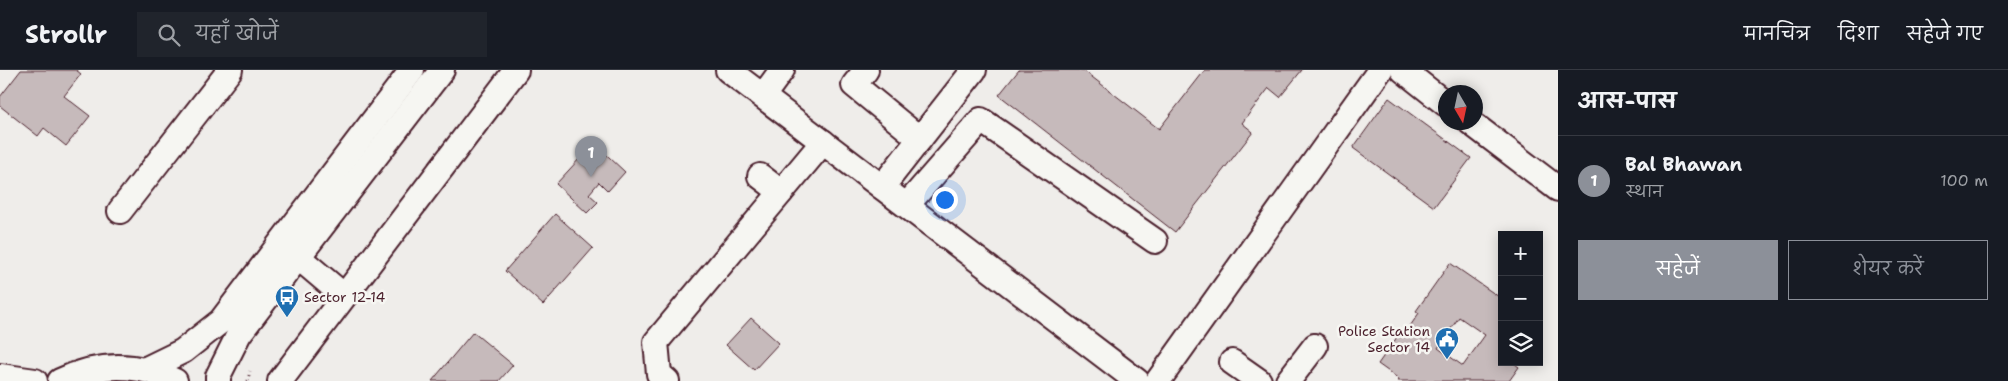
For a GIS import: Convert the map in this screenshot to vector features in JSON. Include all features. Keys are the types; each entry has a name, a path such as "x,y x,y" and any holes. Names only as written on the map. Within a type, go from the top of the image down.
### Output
{"street":[{"path":"120,211 230,70"},
{"path":"146,370 183,351 220,321 412,70"},
{"path":"218,381 218,376 239,334 442,70"},
{"path":"280,381 516,70"},
{"path":"728,70 1137,381"},
{"path":"763,96 782,70"},
{"path":"866,70 854,85 920,139"},
{"path":"882,187 974,70"},
{"path":"1158,381 1380,70"},
{"path":"1404,70 1438,98"},
{"path":"906,205 981,120 1155,241"},
{"path":"1481,130 1556,184"},
{"path":"667,381 659,374 656,342 823,142"},
{"path":"760,176 781,192"},
{"path":"298,257 344,296"},
{"path":"1288,381 1314,346"},
{"path":"1232,362 1260,381"},
{"path":"60,381 91,369 127,367 146,370 175,381"},
{"path":"0,376 35,381"}],"building":[{"path":"21,70 76,70 81,74 64,96 90,116 66,146 44,128 38,136 0,106 0,97"},
{"path":"1019,70 1083,70 1159,129 1205,70 1302,70 1280,97 1269,88 1242,123 1253,132 1175,232 999,95"},
{"path":"1389,98 1471,158 1434,207 1353,148"},
{"path":"594,143 625,172 608,191 599,182 589,194 598,202 587,213 556,184"},
{"path":"555,214 593,248 543,305 505,271"},
{"path":"1450,263 1498,296 1498,366 1519,367 1509,381 1398,381 1399,379 1378,364 1400,333 1404,335 1419,313 1416,311","holes":["1459,317 1485,335 1463,366 1438,348"]},
{"path":"751,318 779,343 754,370 726,345"},
{"path":"473,332 513,365 499,381 432,381"}],"place":[{"name":"Bal Bhawan","path":"591,177"},
{"name":"Sector 12-14","path":"287,318"},
{"name":"Police Station Sector 14","path":"1447,360"}]}
